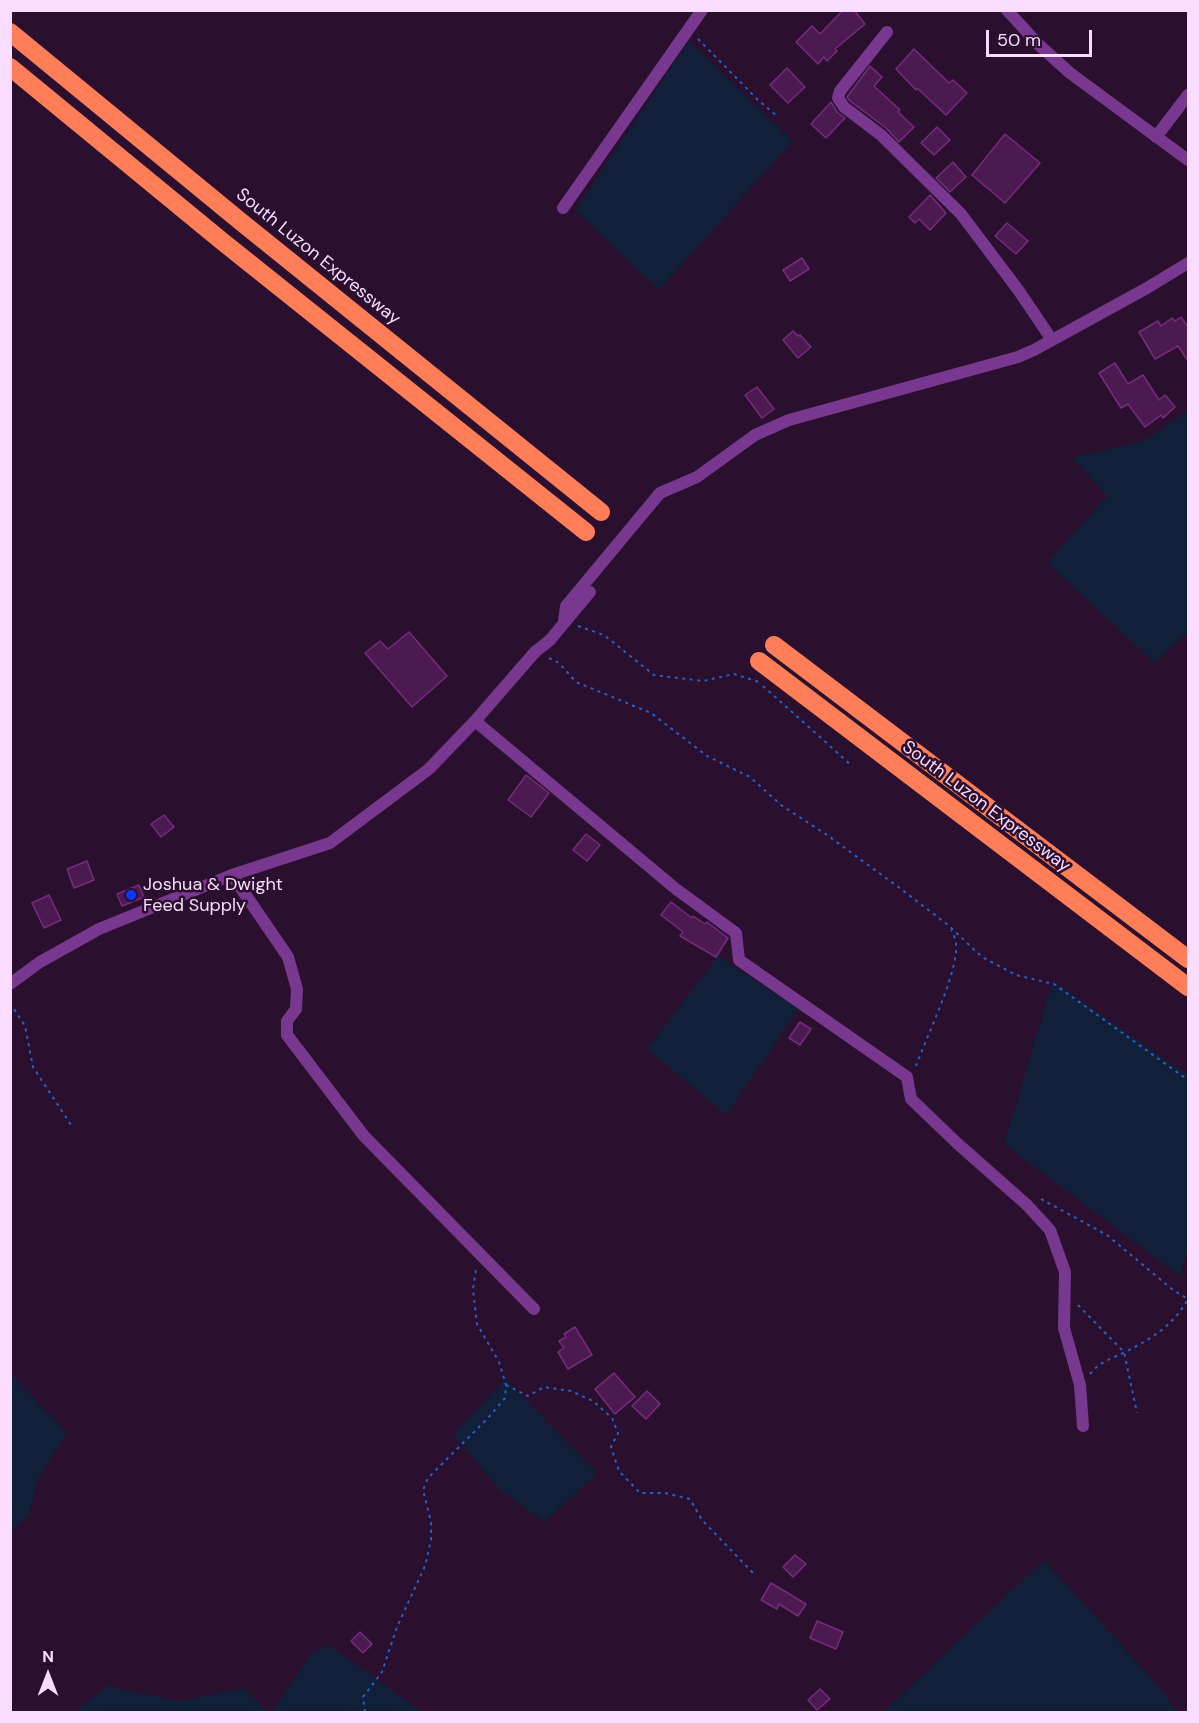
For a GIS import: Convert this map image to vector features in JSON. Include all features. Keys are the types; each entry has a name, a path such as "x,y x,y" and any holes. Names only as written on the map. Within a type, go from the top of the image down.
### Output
{"highway":[{"name":"South Luzon Expressway","path":"10,32 249,229 601,512"},
{"path":"10,67 223,242 586,532"},
{"name":"South Luzon Expressway","path":"774,645 1188,958"},
{"name":"South Luzon Expressway","path":"759,662 1188,987"}],"street":[{"path":"563,208 702,10"},
{"path":"1007,10 1038,44 1070,73 1188,160"},
{"path":"887,32 840,91 838,98 844,107 881,135 961,214 1019,291 1052,340"},
{"path":"1156,137 1188,95"},
{"path":"564,621 566,606 660,493 697,477 755,435 789,420 1018,357 1188,263"},
{"path":"10,984 40,962 99,929 232,875 330,843 429,769 476,721 535,652 550,640 590,592"},
{"path":"476,721 676,889 736,933 739,960 907,1077 911,1099 1027,1205 1050,1230 1065,1272 1064,1328 1080,1385 1083,1426"},
{"path":"232,875 288,957 297,988 296,1009 287,1021 287,1035 364,1136 534,1309"}],"path":[{"path":"688,28 757,99 777,116"},
{"path":"564,621 604,635 654,675 703,681 734,674 758,682 852,765"},
{"path":"535,652 559,663 576,682 651,713 707,756 750,777 781,805 846,848 948,925 982,957 1016,975 1054,984 1188,1080"},
{"path":"908,1084 913,1079 914,1070 949,979 957,950 955,936 948,925"},
{"path":"10,1003 25,1026 33,1066 73,1128"},
{"path":"1037,1197 1107,1235 1173,1290 1188,1299 1161,1333 1098,1365 1080,1385"},
{"path":"365,1713 363,1697 382,1672 397,1627 427,1557 431,1540 431,1522 423,1490 428,1478 505,1398 506,1385 499,1362 477,1324 473,1289 478,1251"},
{"path":"1073,1299 1124,1352 1137,1413"},
{"path":"506,1385 528,1396 544,1387 572,1391 593,1401 612,1418 618,1433 611,1448 619,1471 640,1493 665,1493 690,1499 702,1520 753,1573"}],"shaded area":[{"path":"689,41 793,141 659,290 575,210"},
{"path":"1188,411 1188,631 1155,663 1047,563 1107,496 1072,458 1143,441"},
{"path":"718,956 799,1009 726,1115 647,1049"},
{"path":"1053,981 1188,1075 1188,1248 1180,1276 1004,1144"},
{"path":"11,1374 67,1433 38,1479 29,1515 11,1531"},
{"path":"505,1379 597,1473 545,1522 501,1491 453,1435"},
{"path":"1044,1560 1163,1691 1177,1712 883,1712"},
{"path":"329,1645 422,1712 272,1712 310,1655"},
{"path":"110,1684 117,1689 180,1701 244,1688 268,1712 75,1712"}],"building":[{"path":"843,10 854,10 865,24 835,49 837,51 827,61 824,57 818,64 796,42 812,26 820,34"},
{"path":"914,49 949,83 953,80 967,93 946,115 917,88 916,90 896,69"},
{"path":"870,66 882,77 874,86 900,110 898,112 914,127 899,142 886,128 847,97"},
{"path":"787,68 805,87 788,103 770,85"},
{"path":"831,102 837,112 845,118 826,138 811,124"},
{"path":"937,127 950,140 934,155 921,143"},
{"path":"1005,134 1040,163 1005,203 972,175"},
{"path":"953,162 966,177 950,192 936,178"},
{"path":"930,195 946,213 930,230 919,219 915,223 909,217"},
{"path":"1007,223 1028,241 1016,254 995,236"},
{"path":"802,258 809,269 790,281 783,270"},
{"path":"1181,317 1188,327 1188,361 1178,346 1155,359 1139,332 1158,321 1161,326 1172,318 1175,321"},
{"path":"793,331 811,347 798,358 783,340"},
{"path":"1115,363 1128,384 1143,375 1159,400 1165,395 1175,407 1163,418 1161,415 1145,427 1128,404 1121,408 1099,373"},
{"path":"757,387 774,409 762,418 745,395"},
{"path":"409,632 447,676 412,707 365,653 380,641 388,649"},
{"path":"526,775 549,793 531,817 508,800"},
{"path":"164,815 174,827 161,837 151,824"},
{"path":"586,834 600,845 587,861 573,850"},
{"path":"87,861 94,880 74,888 67,869"},
{"name":"Joshua & Dwight Feed Supply","path":"139,885 144,897 122,906 117,894"},
{"path":"49,895 61,920 44,928 32,903"},
{"path":"671,902 692,918 693,916 705,924 707,922 728,938 716,957 680,936 683,932 661,915"},
{"path":"800,1022 811,1029 800,1045 789,1038"},
{"path":"575,1327 592,1355 568,1369 558,1352 564,1348 559,1341 566,1337 564,1334"},
{"path":"614,1373 635,1397 615,1414 595,1389"},
{"path":"647,1391 660,1404 646,1419 632,1406"},
{"path":"795,1555 806,1564 793,1577 783,1567"},
{"path":"771,1583 806,1604 798,1616 779,1604 777,1609 761,1600"},
{"path":"817,1621 843,1632 836,1649 810,1638"},
{"path":"360,1632 372,1644 363,1653 351,1641"},
{"path":"820,1689 830,1699 817,1710 808,1700"}],"place":[{"name":"Joshua & Dwight Feed Supply","path":"131,895"}]}
